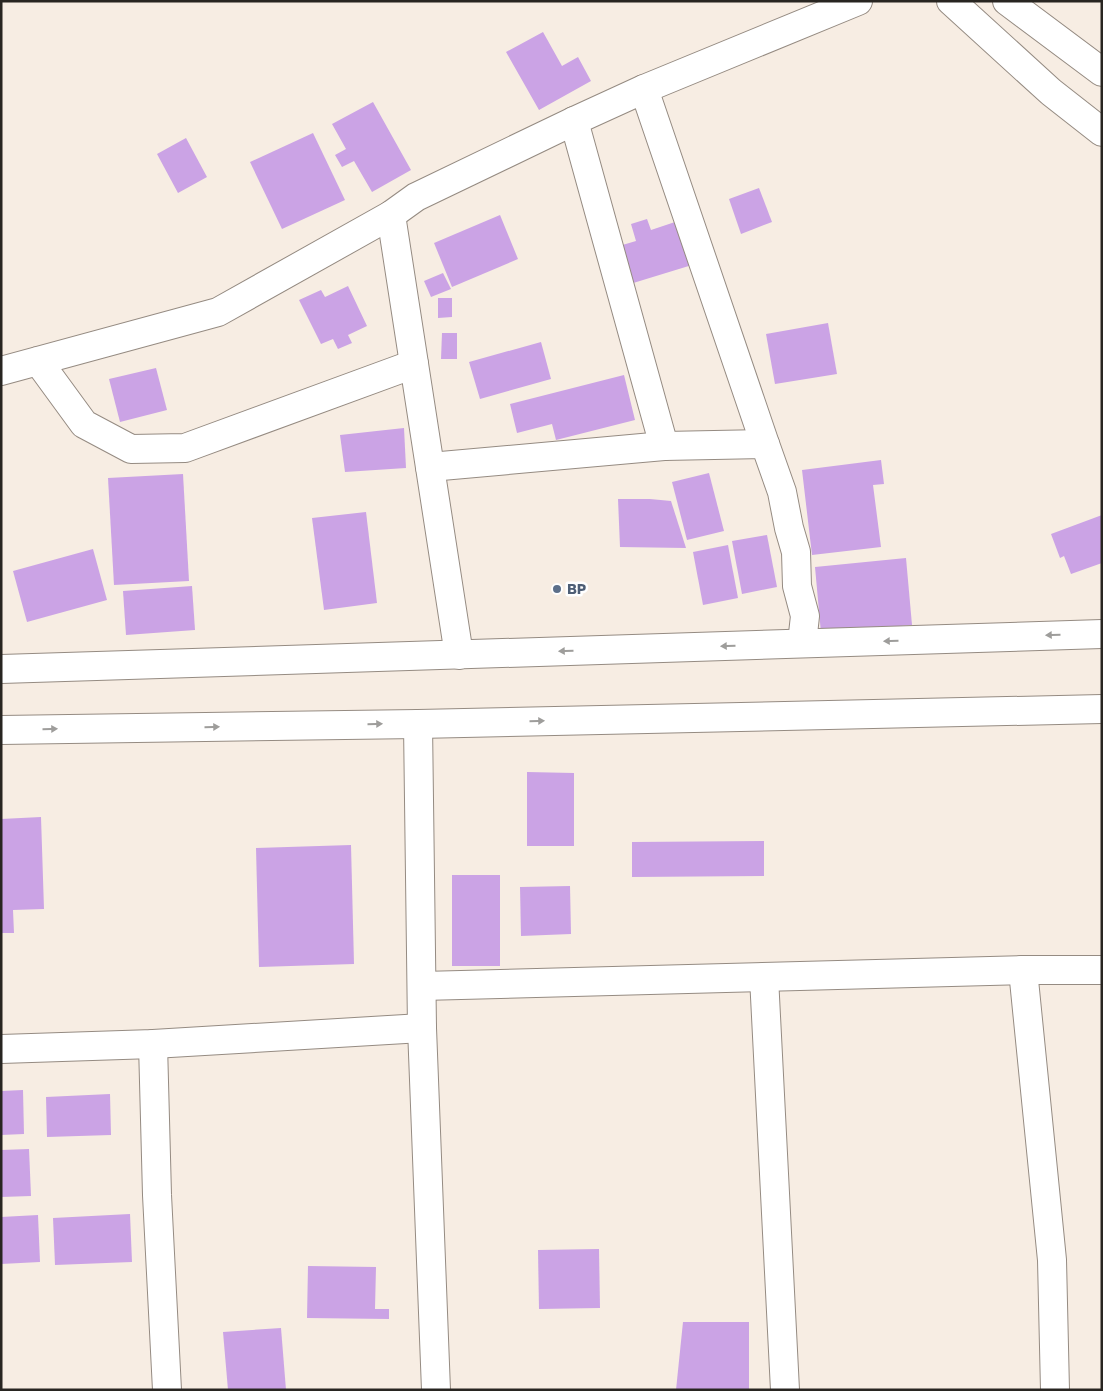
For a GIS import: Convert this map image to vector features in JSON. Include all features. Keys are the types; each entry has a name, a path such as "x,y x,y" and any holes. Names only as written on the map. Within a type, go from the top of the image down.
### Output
{"street":[{"path":"1,371 218,312 391,216 416,197 644,89 858,1"},
{"path":"951,1 1051,92 1102,132"},
{"path":"1007,1 1102,72"},
{"path":"644,89 782,492 796,552 798,586 805,616 802,643"},
{"path":"574,121 664,446"},
{"path":"391,216 459,655"},
{"path":"38,361 84,424 131,449 185,448 414,364"},
{"path":"430,467 664,446 765,444"},
{"path":"1,669 1102,634"},
{"path":"1,730 418,724 1102,709"},
{"path":"418,724 422,1028 436,1390"},
{"path":"422,986 1023,970 1102,970"},
{"path":"1023,970 1052,1260 1055,1390"},
{"path":"764,977 785,1390"},
{"path":"1,1050 153,1044 422,1028"},
{"path":"153,1044 157,1195 166,1390"}],"building":[{"path":"543,32 562,66 578,57 591,81 539,110 506,52"},
{"path":"373,102 411,170 372,192 354,161 342,167 335,155 346,149 332,124"},
{"path":"313,133 345,200 282,229 250,162"},
{"path":"186,138 207,177 178,193 157,154"},
{"path":"759,188 772,222 741,234 729,199"},
{"path":"500,215 518,259 452,287 434,243"},
{"path":"647,219 651,230 678,221 692,265 630,284 619,246 636,241 631,224"},
{"path":"443,273 451,289 431,297 424,281"},
{"path":"348,286 367,326 348,335 352,343 338,349 333,339 321,344 299,300 321,290 325,297"},
{"path":"438,298 452,298 452,317 438,318"},
{"path":"828,323 837,374 775,384 766,334"},
{"path":"442,333 457,333 457,359 441,359"},
{"path":"541,342 551,379 480,399 469,362"},
{"path":"156,368 167,410 120,422 109,379"},
{"path":"624,375 635,420 556,440 552,424 517,433 510,404"},
{"path":"404,428 406,468 345,472 340,435"},
{"path":"881,460 884,484 873,485 881,547 812,555 802,470"},
{"path":"709,473 724,531 687,540 672,482"},
{"path":"183,474 189,581 114,585 108,478"},
{"path":"618,499 671,501 686,548 620,547"},
{"path":"366,512 377,603 324,610 312,518"},
{"path":"1102,515 1102,563 1071,574 1064,556 1060,558 1051,534"},
{"path":"767,535 777,587 742,594 732,541"},
{"path":"728,545 738,598 703,605 693,552"},
{"path":"93,549 107,600 27,622 13,571"},
{"path":"906,558 912,625 821,633 815,567"},
{"path":"192,586 195,630 126,635 123,591"},
{"path":"527,772 574,773 574,846 527,846"},
{"path":"41,817 44,909 13,910 14,933 1,933 1,819"},
{"path":"764,841 764,876 632,877 632,842"},
{"path":"351,845 354,964 259,967 256,848"},
{"path":"452,875 500,875 500,966 452,966"},
{"path":"570,886 571,934 521,936 520,887"},
{"path":"23,1090 24,1134 1,1135 1,1091"},
{"path":"110,1094 111,1135 47,1137 46,1097"},
{"path":"29,1149 31,1196 1,1197 1,1150"},
{"path":"130,1214 132,1262 55,1265 53,1218"},
{"path":"38,1215 40,1262 1,1264 1,1217"},
{"path":"599,1249 600,1308 539,1309 538,1250"},
{"path":"308,1266 376,1267 375,1309 389,1309 389,1319 307,1318"},
{"path":"683,1322 749,1322 749,1390 676,1390"},
{"path":"281,1328 286,1390 228,1390 223,1332"}],"place":[{"name":"BP","path":"557,589"}]}
